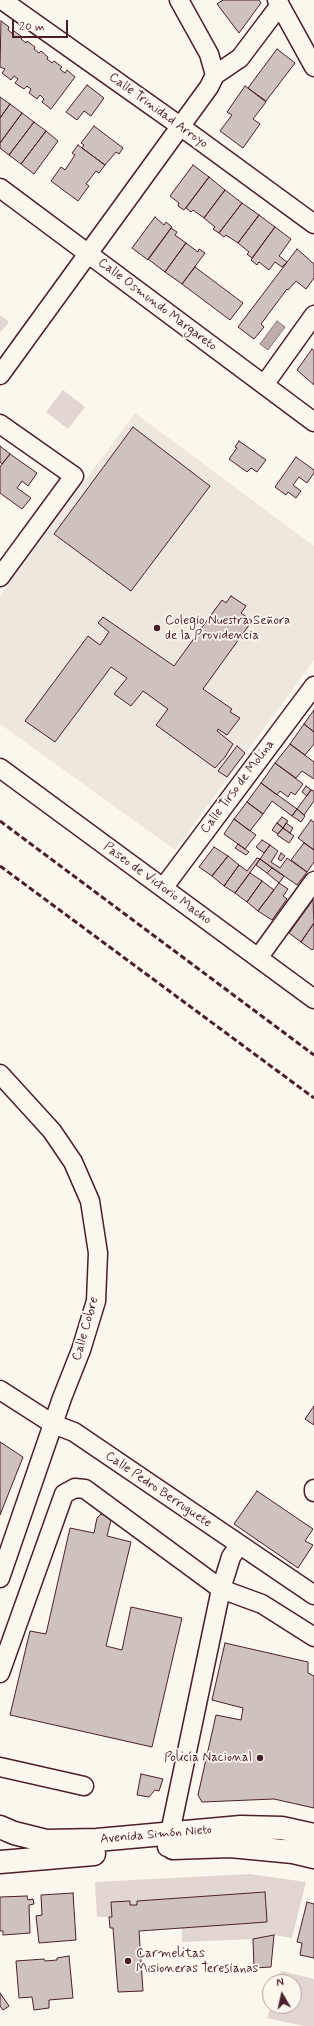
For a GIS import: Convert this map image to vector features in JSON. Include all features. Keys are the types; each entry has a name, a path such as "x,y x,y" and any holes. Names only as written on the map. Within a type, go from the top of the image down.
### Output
{"main road":[{"name":"Avenida Simón Nieto","path":"0,1826 14,1833 46,1841 168,1841 292,1852 314,1857"},
{"name":"Avenida Simón Nieto","path":"0,1862 168,1841 241,1827 282,1828 314,1835"}],"street":[{"name":"Calle Trinidad Arroyo","path":"2,0 180,126 314,224"},
{"path":"179,0 209,54 215,75"},
{"path":"0,375 180,126 210,87 215,75 240,58 279,3 314,67"},
{"name":"Calle Osmundo Margareto","path":"0,188 314,422"},
{"path":"264,385 314,315"},
{"path":"0,424 74,476 0,577"},
{"name":"Calle Tirso de Molina","path":"163,888 314,688"},
{"name":"Paseo de Victorio Macho","path":"0,768 314,999"},
{"path":"258,958 314,881"},
{"name":"Calle Cobre","path":"0,1578 53,1424 81,1350 96,1301 98,1253 90,1201 73,1162 52,1131 1,1076"},
{"name":"Calle Pedro Berruguete","path":"0,1390 53,1424 74,1432 314,1595"},
{"path":"0,1673 64,1494 75,1488 85,1489 221,1589 262,1604 314,1637"},
{"path":"168,1841 221,1589 231,1557 239,1545"},
{"path":"0,1767 84,1786"}],"shaded area":[{"path":"0,315 9,322 0,333"},
{"path":"277,321 285,327 268,350 260,344"},
{"path":"63,390 85,407 68,429 46,412"},
{"name":"Colegio Nuestra Señora de la Providencia","path":"135,413 314,546 314,660 175,850 0,724 0,596"},
{"path":"250,1874 306,1882 292,1938 274,1935 253,1939 182,1942 182,1928 267,1922 265,1892 137,1901 137,1905 130,1905 130,1901 111,1903 112,1917 97,1917 95,1882"},
{"path":"281,1971 293,1974 280,1974"},
{"path":"302,1976 314,1979 314,2026 304,2026 267,2018 268,2014 302,2014"}],"building":[{"path":"223,0 259,0 261,3 239,33 217,4"},
{"path":"1,21 9,27 8,30 13,34 14,31 22,37 21,39 26,43 27,41 35,47 34,49 39,53 41,51 52,63 54,61 62,67 60,69 65,73 67,70 75,77 51,109 42,102 44,99 40,95 37,99 29,93 31,89 27,86 24,89 15,83 18,79 14,76 11,80 2,73 5,69 0,67"},
{"path":"277,49 295,63 266,101 248,88"},
{"path":"87,85 104,98 91,116 84,111 77,120 66,112"},
{"path":"245,86 266,102 253,119 260,124 243,148 220,131 232,115 227,112"},
{"path":"0,97 10,104 0,118"},
{"path":"10,104 22,113 0,143 0,118"},
{"path":"22,113 34,122 9,155 0,148 0,143"},
{"path":"34,122 46,131 21,164 9,155"},
{"path":"94,126 123,148 119,154 116,152 105,165 82,148 84,145 81,143"},
{"path":"46,131 58,141 34,174 21,164"},
{"path":"78,145 105,165 99,173 96,171 86,184 89,186 78,201 51,181 61,167 65,170 75,155 72,153"},
{"path":"193,165 209,177 184,210 178,206 179,203 170,196"},
{"path":"209,177 225,190 204,218 193,210 191,212 186,208"},
{"path":"225,190 242,203 219,233 213,229 215,227 204,218"},
{"path":"242,203 259,215 238,243 226,235 224,237 219,233"},
{"path":"259,215 275,227 252,258 247,254 249,252 238,243"},
{"path":"155,217 164,225 166,222 172,227 148,260 132,248"},
{"path":"275,227 291,239 279,256 287,262 282,267 275,262 269,270 259,262 257,265 251,260"},
{"path":"171,228 177,232 175,235 186,243 165,272 148,259"},
{"path":"186,243 198,252 199,249 205,253 182,284 165,272"},
{"path":"297,249 314,264 314,278 306,289 296,281 288,290 287,289 261,324 264,327 254,339 238,327"},
{"path":"195,267 243,303 230,320 182,284"},
{"path":"312,349 314,351 314,385 297,370"},
{"path":"133,427 210,486 131,591 54,534"},
{"path":"239,441 266,460 257,472 251,468 247,472 229,459 237,448 235,447"},
{"path":"0,446 10,454 2,464 0,462"},
{"path":"10,454 37,473 28,486 22,481 17,488 31,498 22,509 0,493 0,467"},
{"path":"296,457 314,470 314,473 307,483 299,477 293,485 301,491 296,498 288,492 286,495 275,487"},
{"path":"231,596 246,606 241,613 252,621 203,689 232,709 230,712 240,718 227,735 218,729 217,731 233,744 225,757 215,768 156,725 168,709 143,691 131,706 114,694 127,678 111,667 55,742 25,721 88,636 100,645 109,632 98,623 103,617 174,666 222,600 226,603"},
{"path":"314,710 314,732 304,724"},
{"path":"304,724 314,732 314,744 305,755 290,744"},
{"path":"290,744 314,762 314,779 302,771 296,778 275,763"},
{"path":"237,746 245,753 227,777 218,771"},
{"path":"275,763 303,784 295,795 291,792 288,797 280,791 277,795 261,783"},
{"path":"261,783 297,809 292,816 272,801 263,814 247,802"},
{"path":"306,786 311,790 307,796 302,792"},
{"path":"311,790 314,791 314,801 304,815 297,809"},
{"path":"247,802 263,814 250,831 234,819"},
{"path":"297,809 305,816 301,822 292,816"},
{"path":"282,817 288,821 283,828 277,823"},
{"path":"234,819 256,835 245,849 224,834"},
{"path":"311,820 314,822 314,850 298,838"},
{"path":"277,823 283,828 278,834 272,830"},
{"path":"286,823 293,828 290,833 283,828"},
{"path":"283,828 294,836 289,843 277,835"},
{"path":"262,840 270,845 264,853 256,847"},
{"path":"304,843 314,850 314,862 307,872 291,860"},
{"path":"238,844 249,852 246,855 235,848"},
{"path":"270,845 278,851 271,862 280,868 287,858 307,872 297,885 260,859"},
{"path":"214,847 228,856 212,876 199,867"},
{"path":"281,853 285,856 281,861 278,859"},
{"path":"228,856 239,865 224,886 212,876"},
{"path":"257,858 260,859 235,893 224,886 239,865 247,871"},
{"path":"260,859 272,868 267,873 256,865"},
{"path":"272,868 284,876 279,883 267,873"},
{"path":"250,873 262,881 247,902 235,893"},
{"path":"262,881 274,890 258,911 247,902"},
{"path":"279,883 288,889 283,896 287,899 272,920 258,911"},
{"path":"313,900 314,923 301,942 289,933"},
{"path":"314,923 314,948 312,950 301,942"},
{"path":"314,1406 314,1425 305,1419"},
{"path":"0,1442 23,1457 0,1515"},
{"path":"257,1491 313,1529 305,1541 313,1545 298,1568 234,1524"},
{"path":"101,1514 108,1516 111,1520 107,1536 131,1542 106,1646 122,1650 131,1607 182,1618 152,1747 10,1715 30,1631 46,1634 70,1528 94,1533 97,1518"},
{"name":"Policía Nacional","path":"225,1643 308,1662 308,1673 314,1676 314,1808 274,1799 202,1802 198,1795 216,1715 241,1720 243,1708 212,1700"},
{"path":"141,1774 163,1779 159,1791 155,1790 149,1797 137,1795"},
{"name":"Carmelitas Misioneras Teresianas","path":"265,1892 267,1922 139,1931 143,1991 118,1992 113,1928 110,1928 109,1917 112,1917 111,1902 130,1901 130,1905 137,1905 137,1901"},
{"path":"73,1893 76,1940 39,1943 36,1916 42,1915 41,1895"},
{"path":"27,1896 28,1900 33,1899 34,1904 29,1905 30,1933 3,1935 3,1931 0,1931 0,1897"},
{"path":"307,1902 314,1904 314,1958 300,1955 302,1943 297,1942"},
{"path":"274,1935 271,1967 254,1968 253,1939"},
{"path":"69,1956 73,1998 49,2000 49,2008 34,2010 32,1997 19,1998 16,1961 44,1959 45,1961 57,1960 57,1958"},
{"path":"0,1993 9,2006 3,2010 0,2006"}],"railway":[{"path":"0,821 314,1055"},
{"path":"0,866 314,1098"}],"place":[{"name":"Colegio Nuestra Señora de la Providencia","path":"157,628"},
{"name":"Policía Nacional","path":"260,1758"},
{"name":"Carmelitas Misioneras Teresianas","path":"128,1961"}]}
